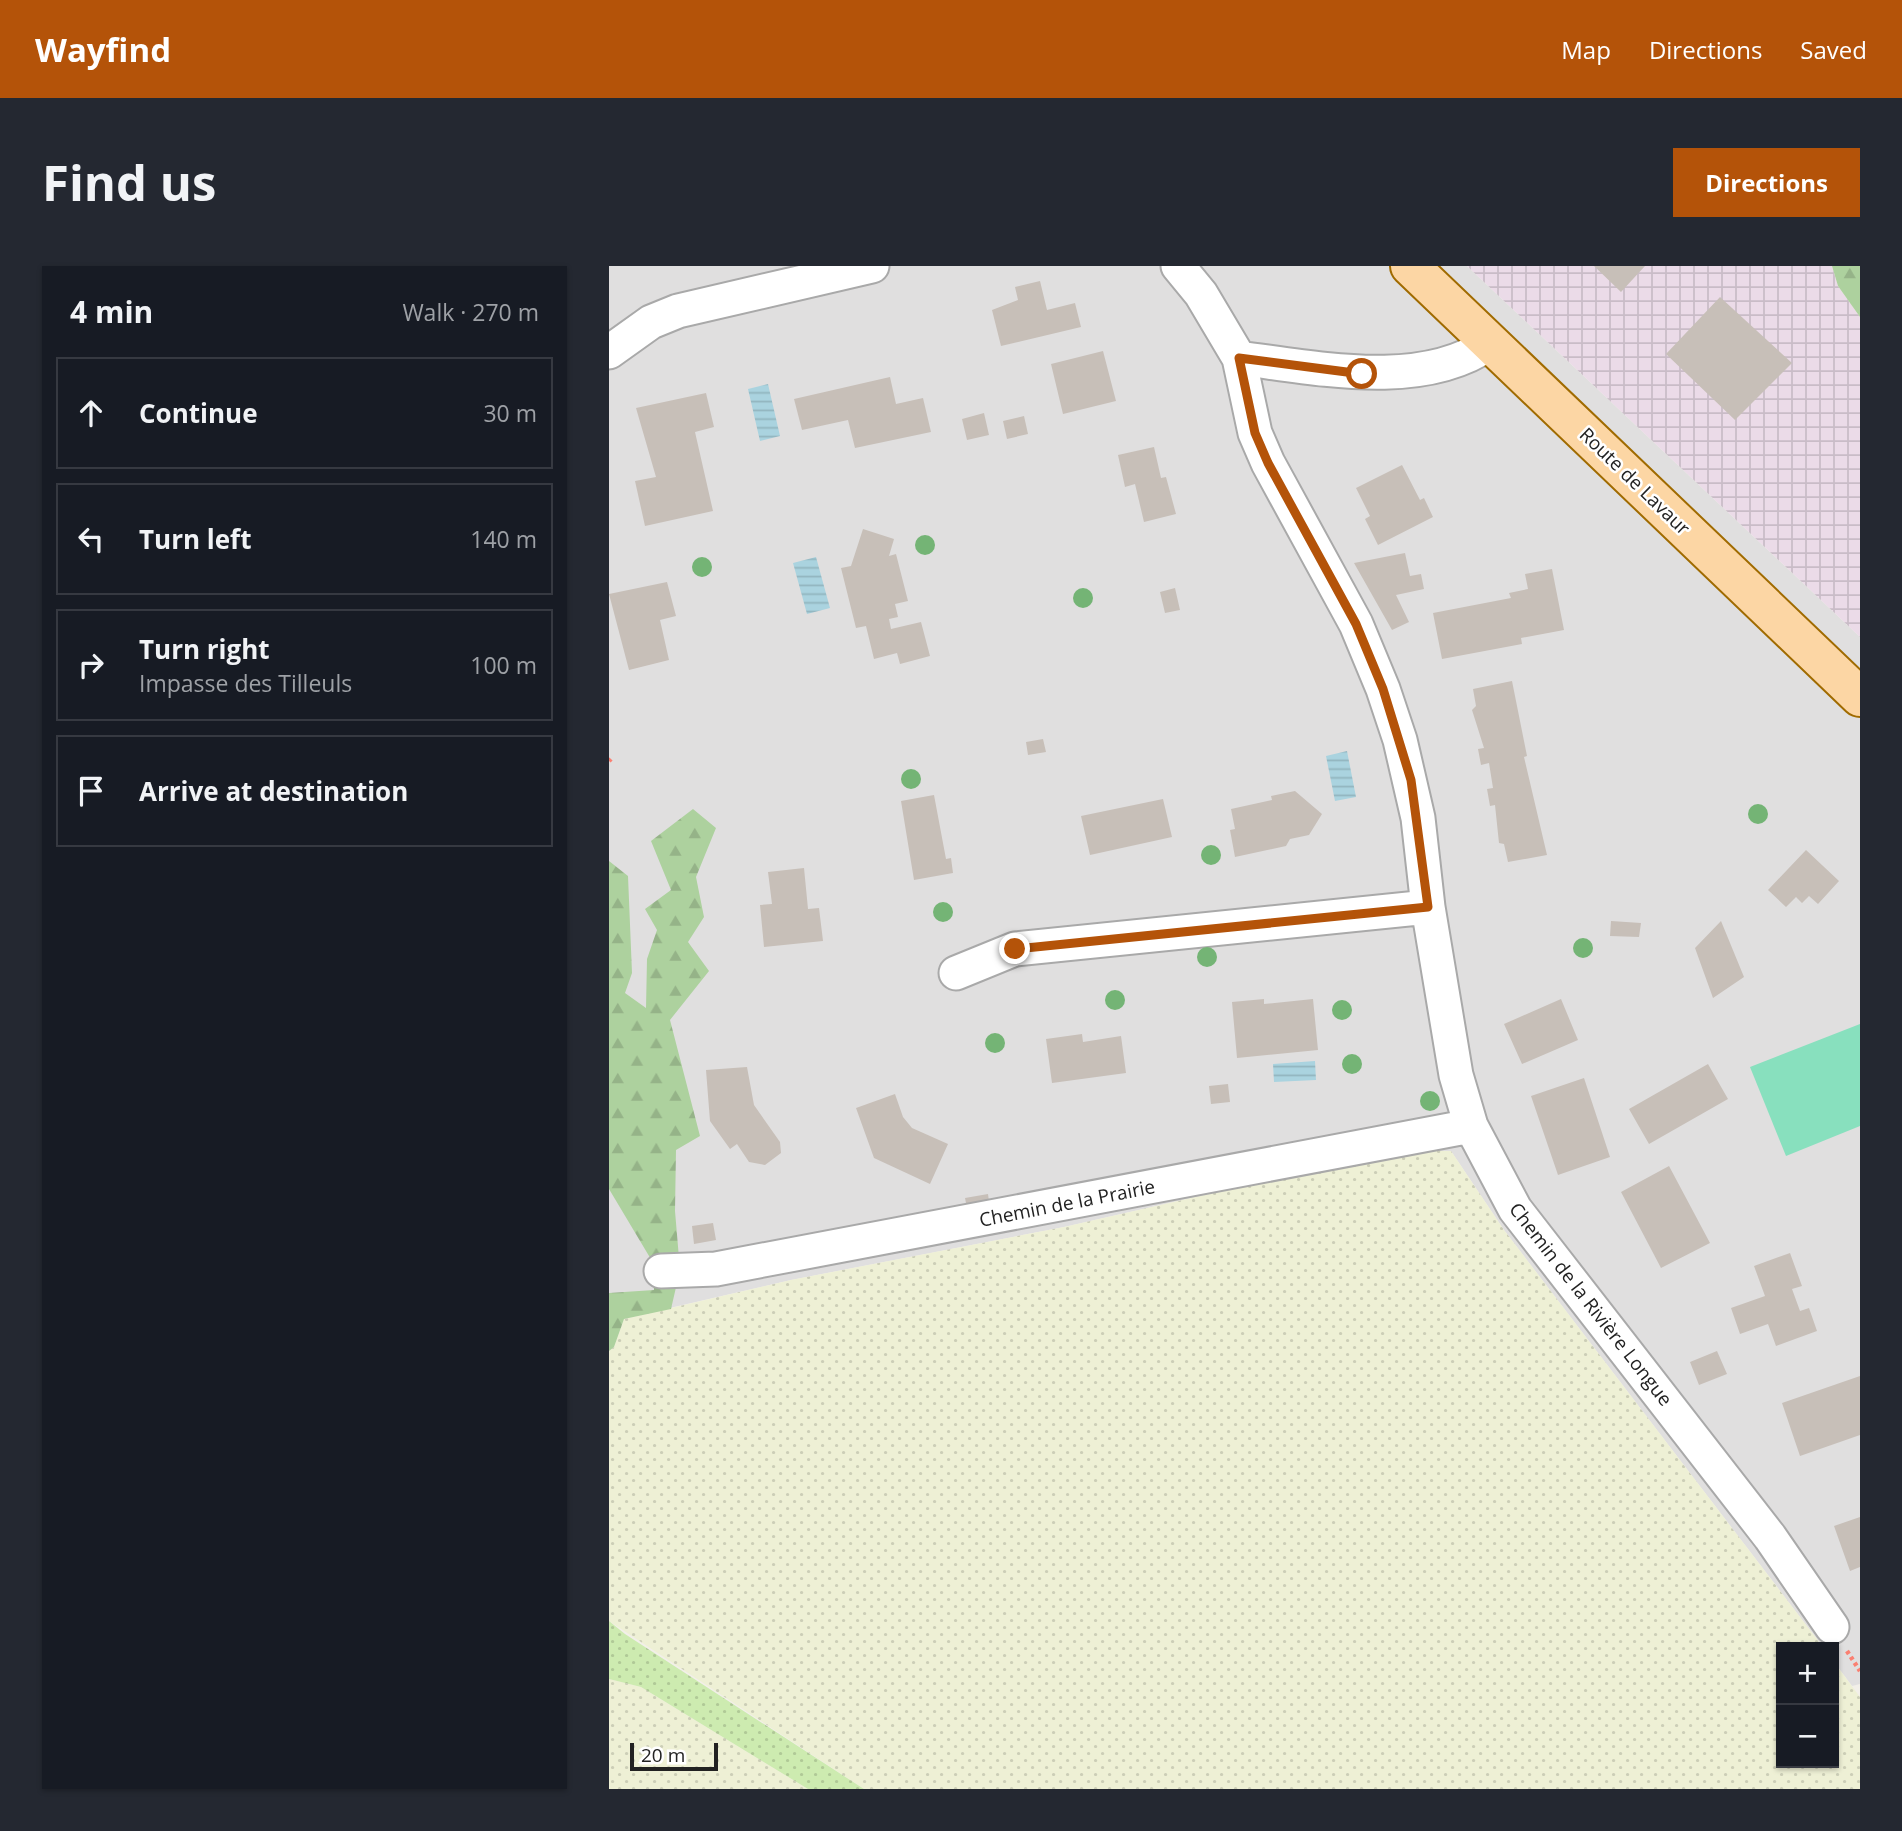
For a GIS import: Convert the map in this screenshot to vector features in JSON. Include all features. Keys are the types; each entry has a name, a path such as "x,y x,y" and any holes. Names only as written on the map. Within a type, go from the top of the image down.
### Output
{"main road":[{"name":"Route de Lavaur","path":"1410,266 1860,697"}],"street":[{"path":"609,352 651,321 678,311 872,266"},
{"name":"Chemin de la Rivière Longue","path":"1178,266 1221,325 1239,358 1248,408 1264,453 1356,624 1383,689 1411,780 1428,907 1456,1075 1471,1126 1515,1209 1753,1515 1832,1627"},
{"path":"1239,358 1362,374 1453,363 1469,358 1490,343"},
{"path":"956,973 1015,949 1428,907"},
{"name":"Chemin de la Prairie","path":"661,1271 716,1269 1471,1126"}],"shaded area":[{"path":"609,266 1467,266 1860,637 1860,1684 1852,1686 1839,1669 1839,1642 1819,1642 1504,1230 1451,1151 1396,1151 1064,1227 791,1280 609,1322"},
{"path":"1467,266 1832,266 1838,286 1860,317 1860,637"}],"green space":[{"path":"1832,266 1860,266 1860,317 1838,286"},
{"path":"693,809 716,828 696,877 704,917 688,942 709,971 670,1020 700,1136 676,1150 675,1211 680,1270 671,1309 624,1319 614,1347 609,1351 609,1293 654,1290 652,1261 609,1189 609,861 628,876 632,973 625,993 646,1008 647,959 657,930 645,909 671,890 651,841"},
{"path":"1860,1024 1860,1126 1786,1156 1750,1067"},
{"path":"1396,1151 1451,1151 1504,1230 1819,1642 1776,1642 1776,1768 1839,1768 1839,1669 1860,1697 1860,1789 864,1789 609,1621 609,1351 614,1347 624,1319 791,1280 1064,1227"},
{"path":"609,1621 864,1789 808,1789 641,1687 609,1679"},
{"path":"609,1679 641,1687 808,1789 609,1789"}],"water":[{"path":"768,384 780,436 760,441 748,389"},
{"path":"816,557 830,608 807,614 793,563"},
{"path":"1347,751 1356,797 1335,801 1326,756"},
{"path":"1315,1061 1316,1080 1274,1082 1273,1064"}],"building":[{"path":"1594,266 1645,266 1621,292"},
{"path":"1040,281 1047,310 1075,303 1081,327 1001,346 992,310 1018,300 1015,287"},
{"path":"1720,297 1792,363 1735,420 1666,354"},
{"path":"1103,351 1116,401 1063,414 1051,364"},
{"path":"890,377 896,404 923,398 931,432 855,448 848,420 802,430 794,399"},
{"path":"706,393 714,427 695,432 713,511 645,526 635,481 656,477 636,408"},
{"path":"984,413 989,435 967,440 962,419"},
{"path":"1024,416 1028,434 1007,439 1003,421"},
{"path":"1154,447 1161,478 1166,477 1176,514 1144,522 1135,484 1125,487 1118,455"},
{"path":"1402,465 1420,500 1424,498 1433,517 1378,545 1365,519 1370,516 1356,488"},
{"path":"863,529 894,539 889,556 896,554 908,601 895,604 898,617 889,619 891,629 921,622 930,656 900,664 897,653 874,659 866,626 856,628 841,568 851,566"},
{"path":"1405,553 1410,576 1421,574 1424,589 1396,595 1409,622 1392,630 1354,563"},
{"path":"1552,569 1564,630 1521,638 1522,644 1442,659 1433,613 1511,598 1509,593 1528,589 1525,574"},
{"path":"667,582 676,616 660,620 669,660 629,670 609,594"},
{"path":"1175,588 1180,610 1165,613 1160,592"},
{"path":"1512,681 1527,756 1524,757 1547,855 1508,862 1504,844 1499,843 1495,805 1490,806 1487,789 1493,788 1489,763 1481,765 1478,749 1484,748 1472,710 1476,706 1473,689"},
{"path":"1043,739 1046,752 1028,755 1026,742"},
{"path":"1295,791 1322,814 1309,835 1290,839 1286,846 1235,857 1230,830 1235,829 1231,809 1272,800 1271,796"},
{"path":"934,795 946,859 951,858 953,873 914,880 901,801"},
{"path":"1163,799 1172,837 1090,855 1081,816"},
{"path":"1806,850 1839,881 1818,904 1809,896 1802,903 1796,897 1786,907 1768,890"},
{"path":"804,868 808,909 819,908 823,941 764,947 760,905 772,904 768,872"},
{"path":"1611,921 1641,923 1639,937 1610,936"},
{"path":"1721,921 1744,977 1713,998 1695,948"},
{"path":"1264,999 1264,1004 1313,999 1318,1050 1237,1058 1232,1002"},
{"path":"1561,999 1578,1040 1522,1064 1504,1024"},
{"path":"1082,1034 1083,1042 1121,1036 1126,1073 1052,1083 1046,1039"},
{"path":"1708,1064 1728,1099 1649,1144 1629,1109"},
{"path":"747,1067 754,1105 780,1142 781,1153 765,1165 749,1162 737,1144 730,1149 710,1121 706,1070"},
{"path":"1584,1078 1610,1157 1558,1175 1531,1096"},
{"path":"1228,1084 1230,1102 1211,1104 1209,1086"},
{"path":"895,1094 903,1117 912,1128 948,1144 930,1184 874,1158 856,1108"},
{"path":"1669,1166 1710,1243 1661,1268 1621,1192"},
{"path":"988,1194 990,1209 968,1213 965,1198"},
{"path":"713,1223 716,1240 694,1244 692,1226"},
{"path":"1790,1253 1802,1286 1792,1289 1800,1311 1809,1308 1817,1331 1776,1346 1768,1324 1740,1334 1731,1308 1765,1296 1754,1266"},
{"path":"1717,1351 1727,1374 1699,1385 1690,1362"},
{"path":"1860,1376 1860,1435 1800,1456 1782,1403"},
{"path":"1860,1517 1860,1567 1850,1571 1834,1526"}],"route":[{"path":"1015,949 1428,907 1411,780 1383,689 1356,624 1268,463 1248,408 1239,358 1362,374"}]}
